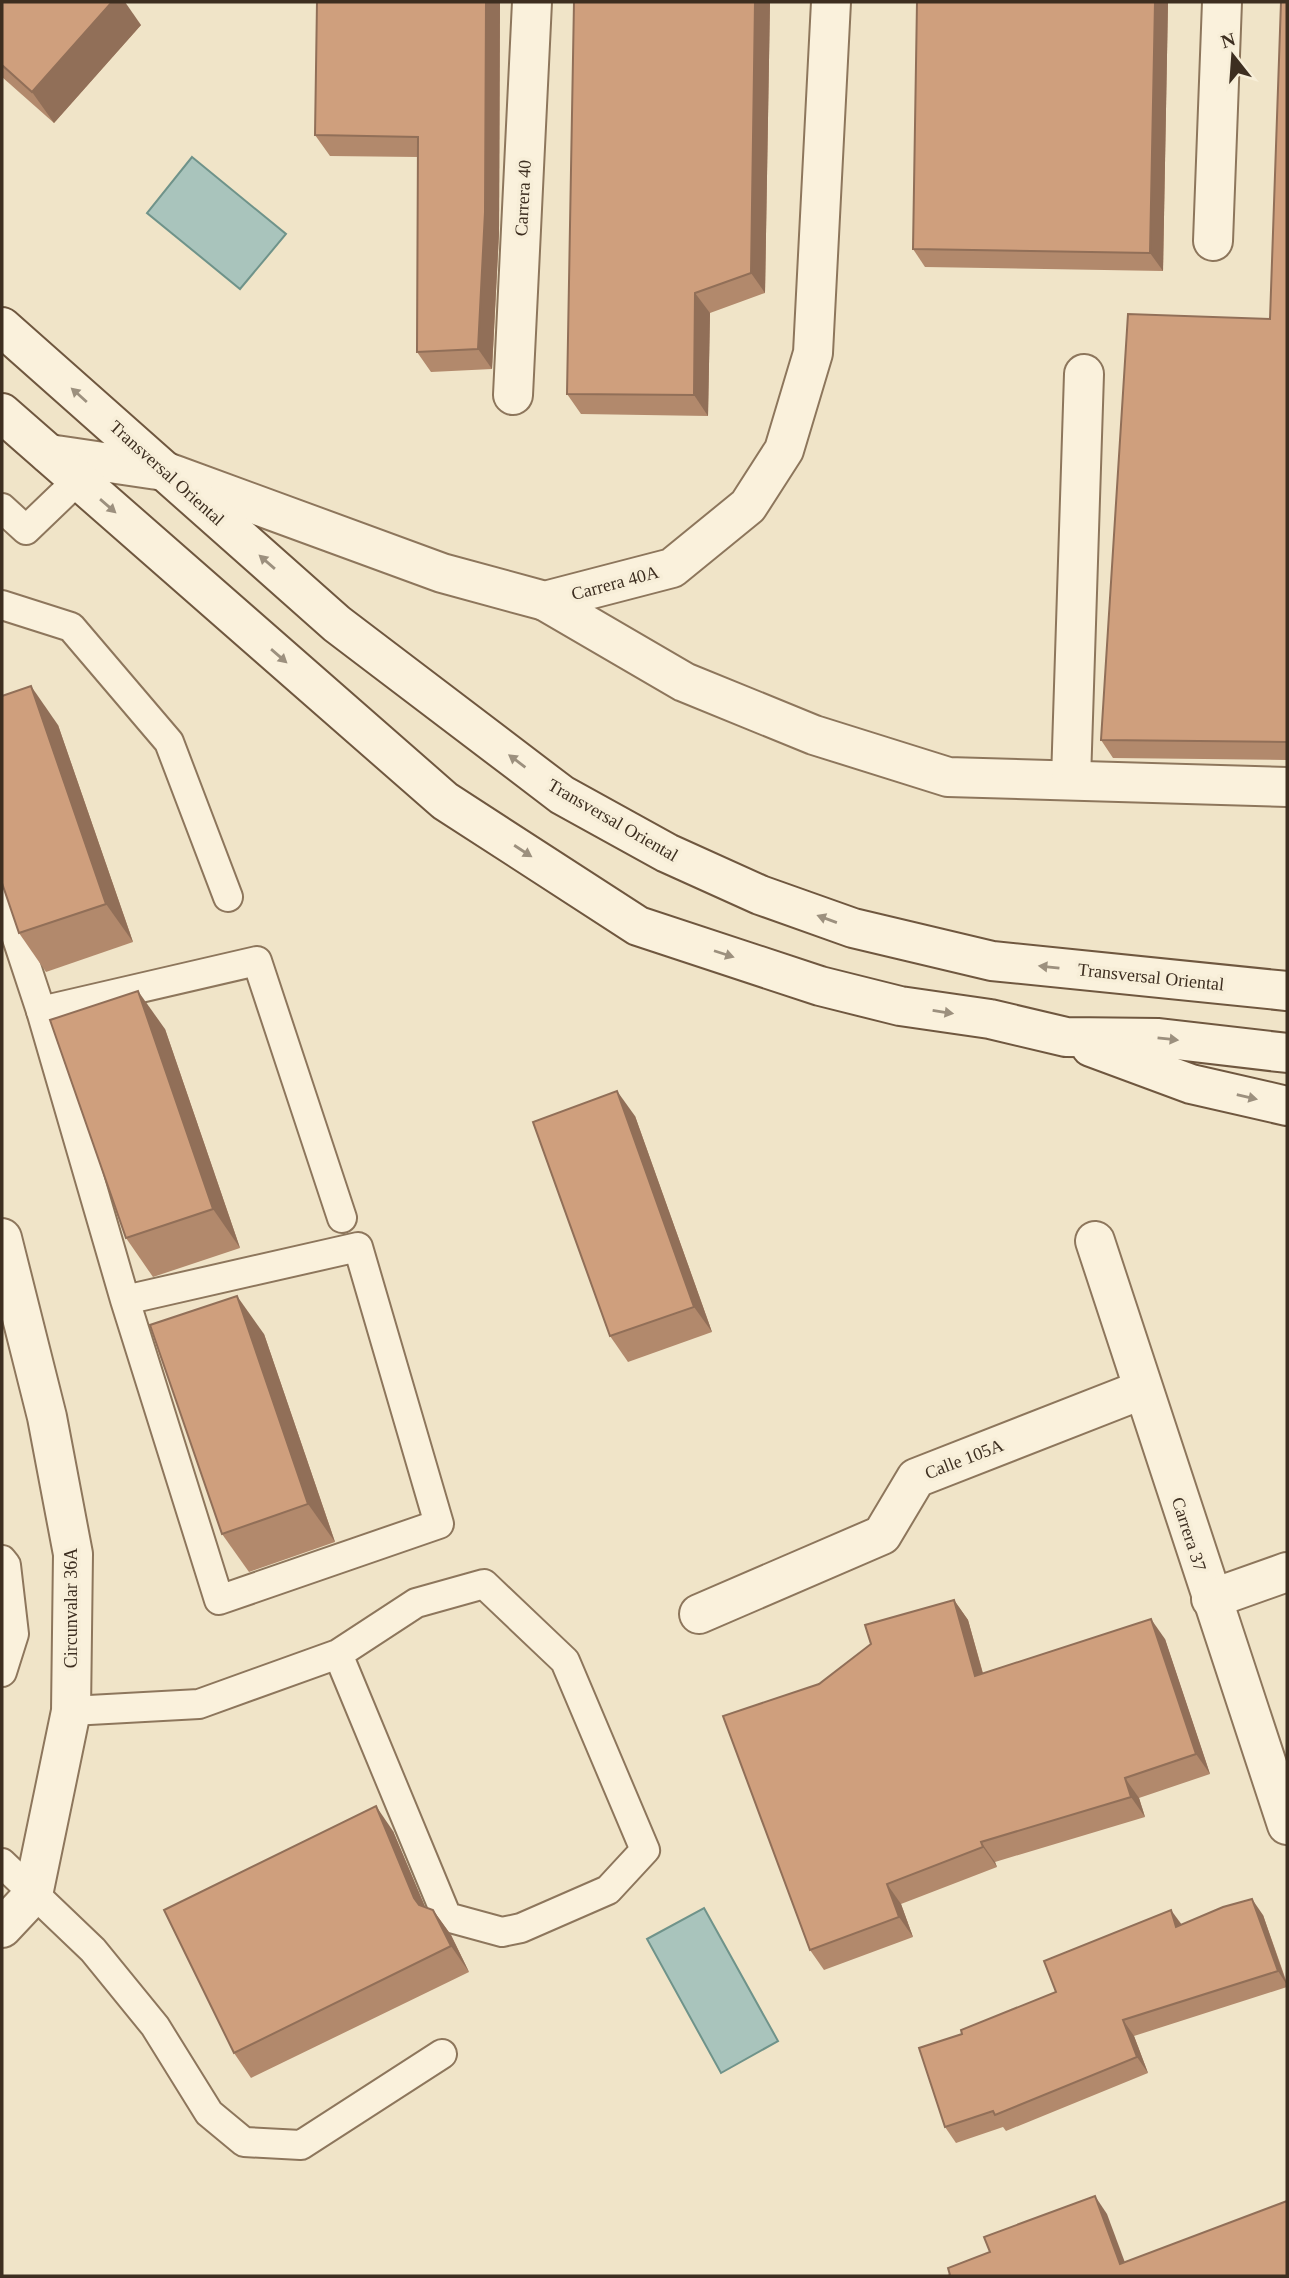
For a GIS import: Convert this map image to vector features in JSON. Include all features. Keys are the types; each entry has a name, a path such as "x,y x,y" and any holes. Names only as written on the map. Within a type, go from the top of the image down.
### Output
{"street":[{"name":"Carrera 40","path":"513,395 532,2"},
{"name":"Carrera 40A","path":"49,454 164,471 442,573 545,601 672,568 748,506 784,450 813,353 831,2"},
{"path":"1213,241 1222,2"},
{"name":"Transversal Oriental","path":"2,327 337,624 551,787 667,853 760,895 853,928 992,961 1287,991"},
{"path":"1071,780 1084,374"},
{"path":"2,413 445,801 638,926 820,986 900,1006 990,1019 1066,1037 1191,1084 1287,1107"},
{"path":"545,601 684,682 814,735 948,777 1287,787"},
{"path":"1066,1037 1159,1038 1287,1053"},
{"name":"Circunvalar 36A","path":"2,1238 47,1417 74,1554 71,1711 33,1895"},
{"name":"Carrera 37","path":"1095,1241 1141,1390 1287,1825"},
{"name":"Calle 105A","path":"699,1614 882,1535 916,1478 1141,1390"},
{"path":"1211,1599 1287,1572"},
{"path":"2,1928 33,1895"}],"lane":[{"path":"2,508 26,530 78,480"},
{"path":"2,605 71,627 169,742 228,897"},
{"path":"2,893 41,1011 125,1300 219,1600 439,1524 358,1247 125,1300"},
{"path":"41,1011 257,961 342,1219"},
{"path":"2,1560 5,1565 14,1634 2,1672"},
{"path":"71,1711 198,1704 338,1654 415,1603 484,1584 565,1661 645,1850 608,1890 521,1928 502,1932 447,1917 338,1654"},
{"path":"2,1863 93,1950 155,2026 209,2113 244,2142 301,2145 442,2054"}],"water":[{"path":"192,157 286,234 240,289 147,213"},
{"path":"704,1908 778,2041 721,2073 647,1939"}],"building":[{"path":"2,2 112,2 32,92 2,65"},
{"path":"317,2 486,2 485,212 478,349 417,352 418,137 315,135"},
{"path":"574,2 755,2 751,273 695,293 694,395 567,394"},
{"path":"917,2 1155,2 1150,253 913,249"},
{"path":"1281,2 1287,2 1287,742 1101,740 1128,314 1270,319"},
{"path":"31,686 106,904 19,933 2,883 2,696"},
{"path":"138,991 213,1209 126,1238 50,1020"},
{"path":"617,1091 694,1307 610,1336 533,1122"},
{"path":"237,1296 308,1504 222,1534 150,1325"},
{"path":"954,1600 975,1676 1151,1619 1196,1754 1125,1778 1131,1797 981,1842 983,1847 887,1884 899,1917 810,1950 723,1716 819,1684 871,1644 865,1625"},
{"path":"376,1806 414,1898 419,1905 433,1910 451,1946 234,2053 164,1910"},
{"path":"1252,1899 1278,1971 1123,2020 1137,2057 995,2115 993,2111 945,2127 919,2048 962,2034 961,2030 1056,1992 1044,1961 1171,1910 1176,1927 1223,1907"},
{"path":"1095,2196 1120,2264 1287,2201 1287,2276 948,2276 948,2268 990,2252 984,2237"}]}
